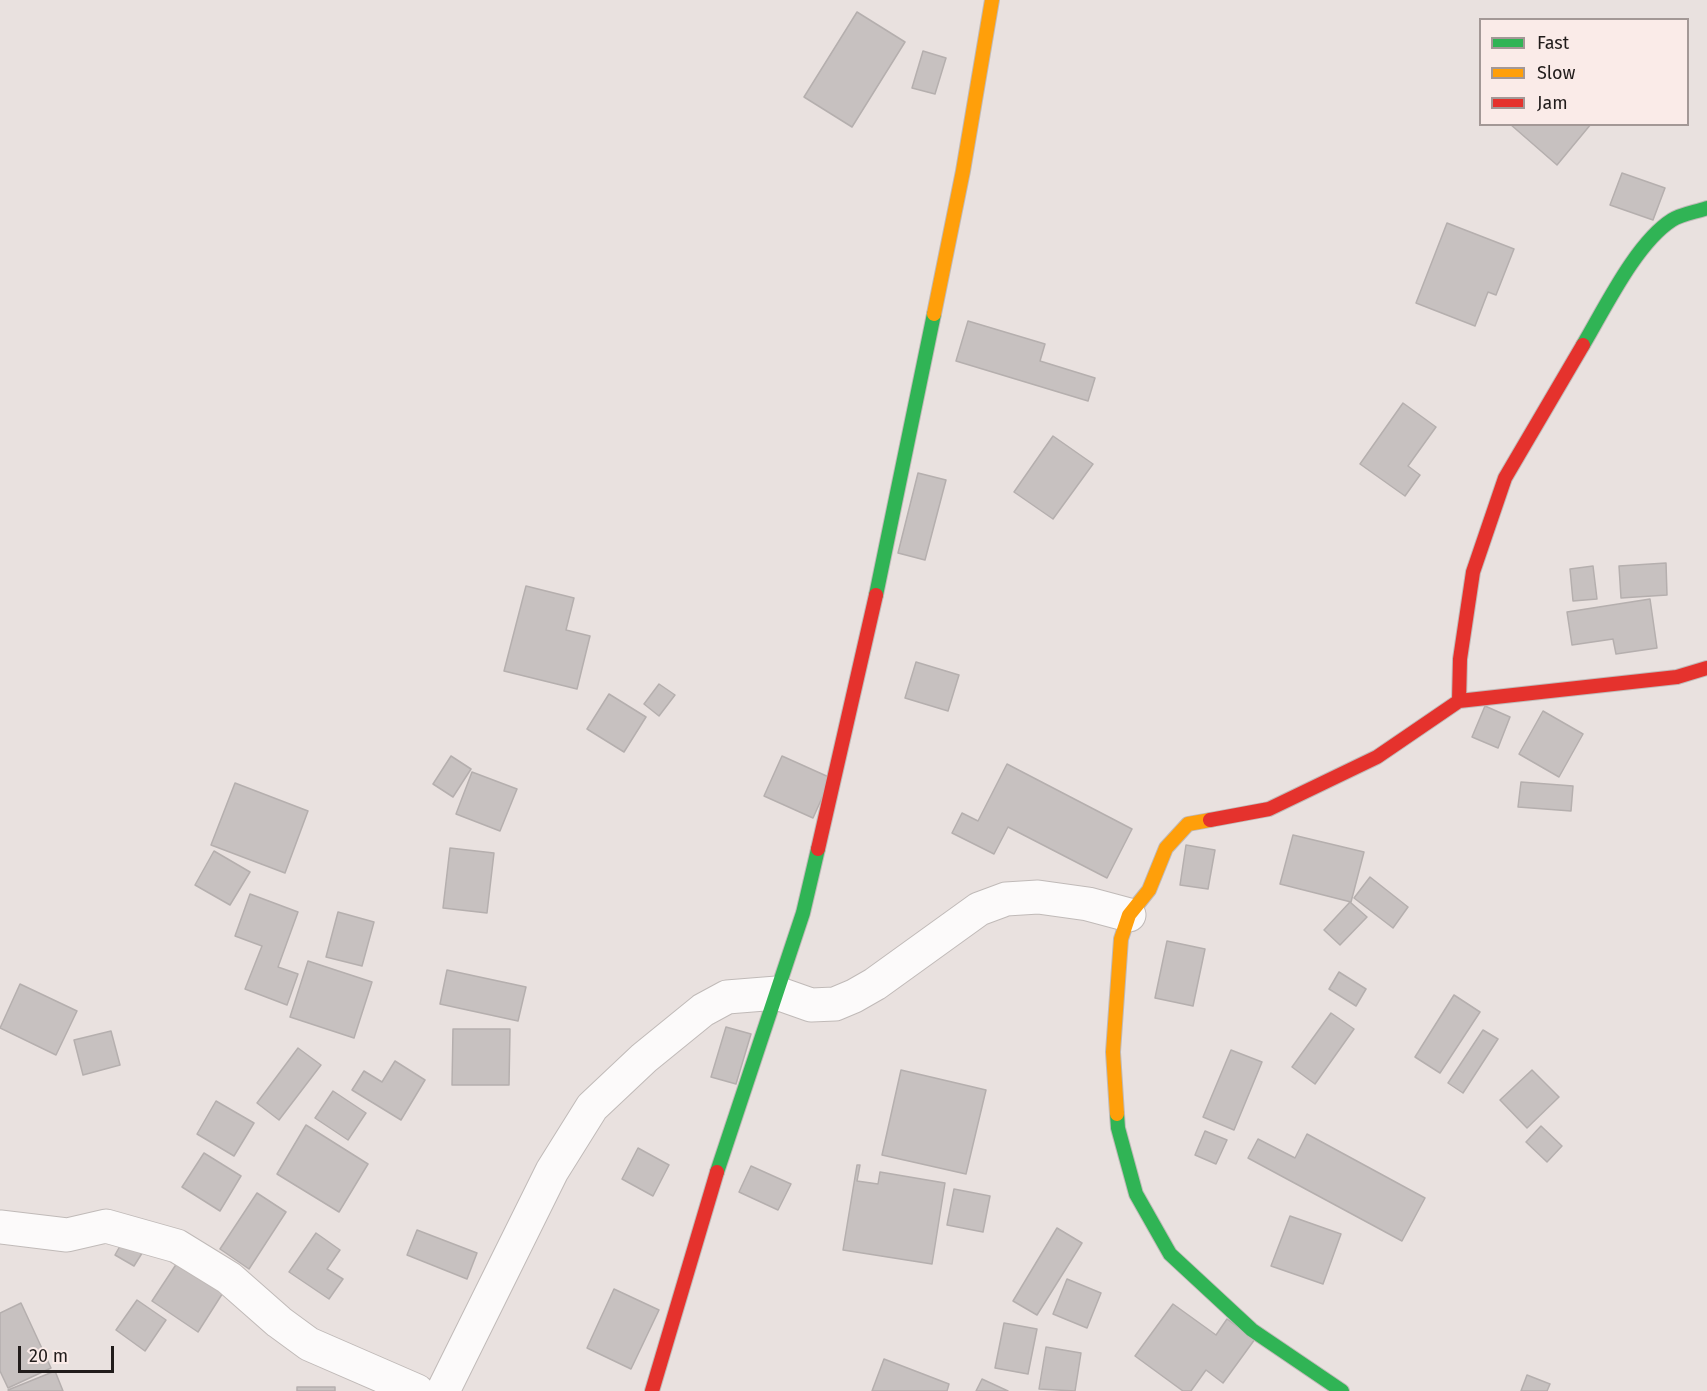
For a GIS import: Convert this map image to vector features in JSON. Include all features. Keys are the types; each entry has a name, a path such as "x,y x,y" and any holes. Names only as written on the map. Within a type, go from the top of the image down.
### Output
{"street":[{"path":"652,1391 728,1136 803,913 884,565 963,171 992,0"},
{"path":"1459,701 1460,659 1473,573 1505,478 1624,276 1652,236 1673,219 1707,208"},
{"path":"1342,1391 1252,1330 1170,1254 1136,1194 1118,1128 1113,1052 1121,939 1129,915 1149,890 1166,848 1188,824 1269,809 1377,757 1459,701 1677,676 1707,668"},
{"path":"443,1391 552,1171 592,1107 644,1058 703,1010 727,998 777,993 811,1005 835,1004 875,984 978,909 1006,899 1038,897 1088,904 1129,915"},
{"path":"0,1227 67,1235 106,1226 177,1246 229,1278 279,1322 309,1344 417,1391"}],"building":[{"path":"857,12 905,42 852,127 804,97"},
{"path":"923,51 946,58 935,94 912,88"},
{"path":"1512,126 1589,126 1557,165"},
{"path":"1622,173 1665,188 1653,220 1610,205"},
{"path":"1447,223 1514,249 1496,295 1488,292 1475,326 1416,303"},
{"path":"968,321 1045,344 1040,361 1095,378 1088,401 956,361"},
{"path":"1403,403 1436,427 1408,466 1420,475 1405,496 1360,464"},
{"path":"1053,436 1093,464 1053,519 1014,492"},
{"path":"918,473 946,480 925,560 898,553"},
{"path":"1666,563 1667,595 1621,598 1619,566"},
{"path":"1593,566 1597,599 1573,601 1570,569"},
{"path":"526,586 574,598 566,630 590,636 577,689 504,671"},
{"path":"1650,599 1657,648 1616,654 1613,639 1572,645 1567,612"},
{"path":"916,662 959,675 948,711 905,698"},
{"path":"659,684 675,695 659,716 644,704"},
{"path":"609,694 646,717 624,752 587,729"},
{"path":"1485,706 1510,717 1498,748 1472,737"},
{"path":"1543,711 1583,734 1559,777 1519,754"},
{"path":"451,756 471,769 453,797 433,784"},
{"path":"782,756 831,778 813,818 764,796"},
{"path":"1007,764 1132,829 1107,878 1008,827 994,854 952,833 962,813 978,821"},
{"path":"472,772 517,789 500,831 456,814"},
{"path":"1521,782 1573,786 1571,811 1518,807"},
{"path":"235,783 308,811 285,873 211,845"},
{"path":"1293,835 1364,852 1351,902 1280,884"},
{"path":"1186,845 1215,850 1208,889 1180,885"},
{"path":"450,848 494,853 487,913 443,908"},
{"path":"214,851 250,872 230,905 195,885"},
{"path":"1370,877 1408,907 1393,928 1354,898"},
{"path":"250,894 298,912 278,967 298,974 287,1005 245,989 262,946 235,936"},
{"path":"1350,902 1367,917 1340,945 1324,930"},
{"path":"338,912 374,922 362,966 326,957"},
{"path":"1167,941 1205,949 1193,1006 1155,998"},
{"path":"308,961 372,982 354,1038 290,1017"},
{"path":"447,970 526,987 518,1021 440,1004"},
{"path":"1339,972 1366,989 1356,1006 1329,989"},
{"path":"20,984 77,1011 56,1055 0,1028"},
{"path":"1454,995 1480,1012 1440,1073 1415,1057"},
{"path":"1331,1013 1354,1029 1315,1084 1292,1067"},
{"path":"726,1027 751,1034 736,1084 711,1077"},
{"path":"453,1029 510,1029 509,1085 452,1085"},
{"path":"1483,1030 1498,1039 1463,1093 1448,1083"},
{"path":"111,1031 120,1065 83,1075 74,1040"},
{"path":"298,1048 321,1065 279,1120 257,1103"},
{"path":"1231,1050 1262,1062 1234,1130 1203,1117"},
{"path":"395,1061 425,1080 401,1120 352,1090 364,1071 382,1082"},
{"path":"901,1070 986,1090 966,1174 882,1155"},
{"path":"1532,1070 1559,1097 1527,1128 1500,1100"},
{"path":"333,1091 366,1113 348,1140 315,1118"},
{"path":"216,1101 254,1123 234,1156 197,1134"},
{"path":"306,1125 368,1164 339,1212 277,1174"},
{"path":"1541,1126 1562,1146 1547,1162 1526,1142"},
{"path":"1205,1131 1227,1140 1216,1164 1195,1155"},
{"path":"1307,1134 1425,1198 1402,1241 1248,1158 1258,1139 1295,1158"},
{"path":"638,1148 669,1165 653,1196 622,1179"},
{"path":"204,1153 241,1176 220,1211 182,1187"},
{"path":"857,1165 860,1165 857,1181 878,1184 880,1172 945,1183 932,1264 843,1250"},
{"path":"751,1166 791,1184 778,1210 739,1192"},
{"path":"954,1189 990,1196 983,1232 947,1225"},
{"path":"257,1193 286,1212 249,1269 220,1249"},
{"path":"1290,1216 1341,1234 1323,1284 1271,1266"},
{"path":"1057,1228 1082,1243 1037,1315 1013,1301"},
{"path":"417,1230 477,1253 467,1279 407,1255"},
{"path":"316,1233 340,1250 327,1269 343,1279 329,1299 289,1272"},
{"path":"125,1237 144,1250 134,1266 115,1255"},
{"path":"181,1257 226,1288 198,1332 152,1301"},
{"path":"1067,1279 1101,1293 1087,1328 1053,1314"},
{"path":"614,1289 659,1310 631,1369 587,1348"},
{"path":"137,1300 166,1320 145,1351 116,1330"},
{"path":"21,1303 51,1368 8,1388 0,1371 0,1313"},
{"path":"1173,1304 1216,1335 1227,1319 1255,1339 1223,1383 1206,1370 1191,1391 1183,1391 1135,1356"},
{"path":"1004,1323 1037,1329 1028,1374 995,1368"},
{"path":"1046,1347 1081,1353 1075,1391 1039,1389"},
{"path":"884,1359 949,1384 947,1391 872,1391"},
{"path":"55,1371 63,1391 8,1390"},
{"path":"1527,1375 1550,1384 1547,1391 1521,1391"},
{"path":"982,1379 1008,1391 976,1391"},
{"path":"297,1387 335,1387 335,1391 297,1391"}],"traffic: fast":[{"path":"1583,345 1622,277 1646,244 1672,220 1707,208"},
{"path":"876,595 934,314"},
{"path":"717,1172 803,913 818,849"},
{"path":"1117,1114 1118,1128 1136,1194 1170,1254 1252,1330 1342,1391"}],"traffic: slow":[{"path":"934,314 963,171 992,0"},
{"path":"1117,1114 1113,1052 1121,939 1129,915 1149,890 1166,848 1188,824 1210,820"}],"traffic: jam":[{"path":"1459,701 1460,659 1473,572 1505,478 1583,345"},
{"path":"818,849 876,595"},
{"path":"1210,820 1269,809 1377,757 1459,701 1677,677 1707,668"},
{"path":"652,1391 717,1172"}]}
